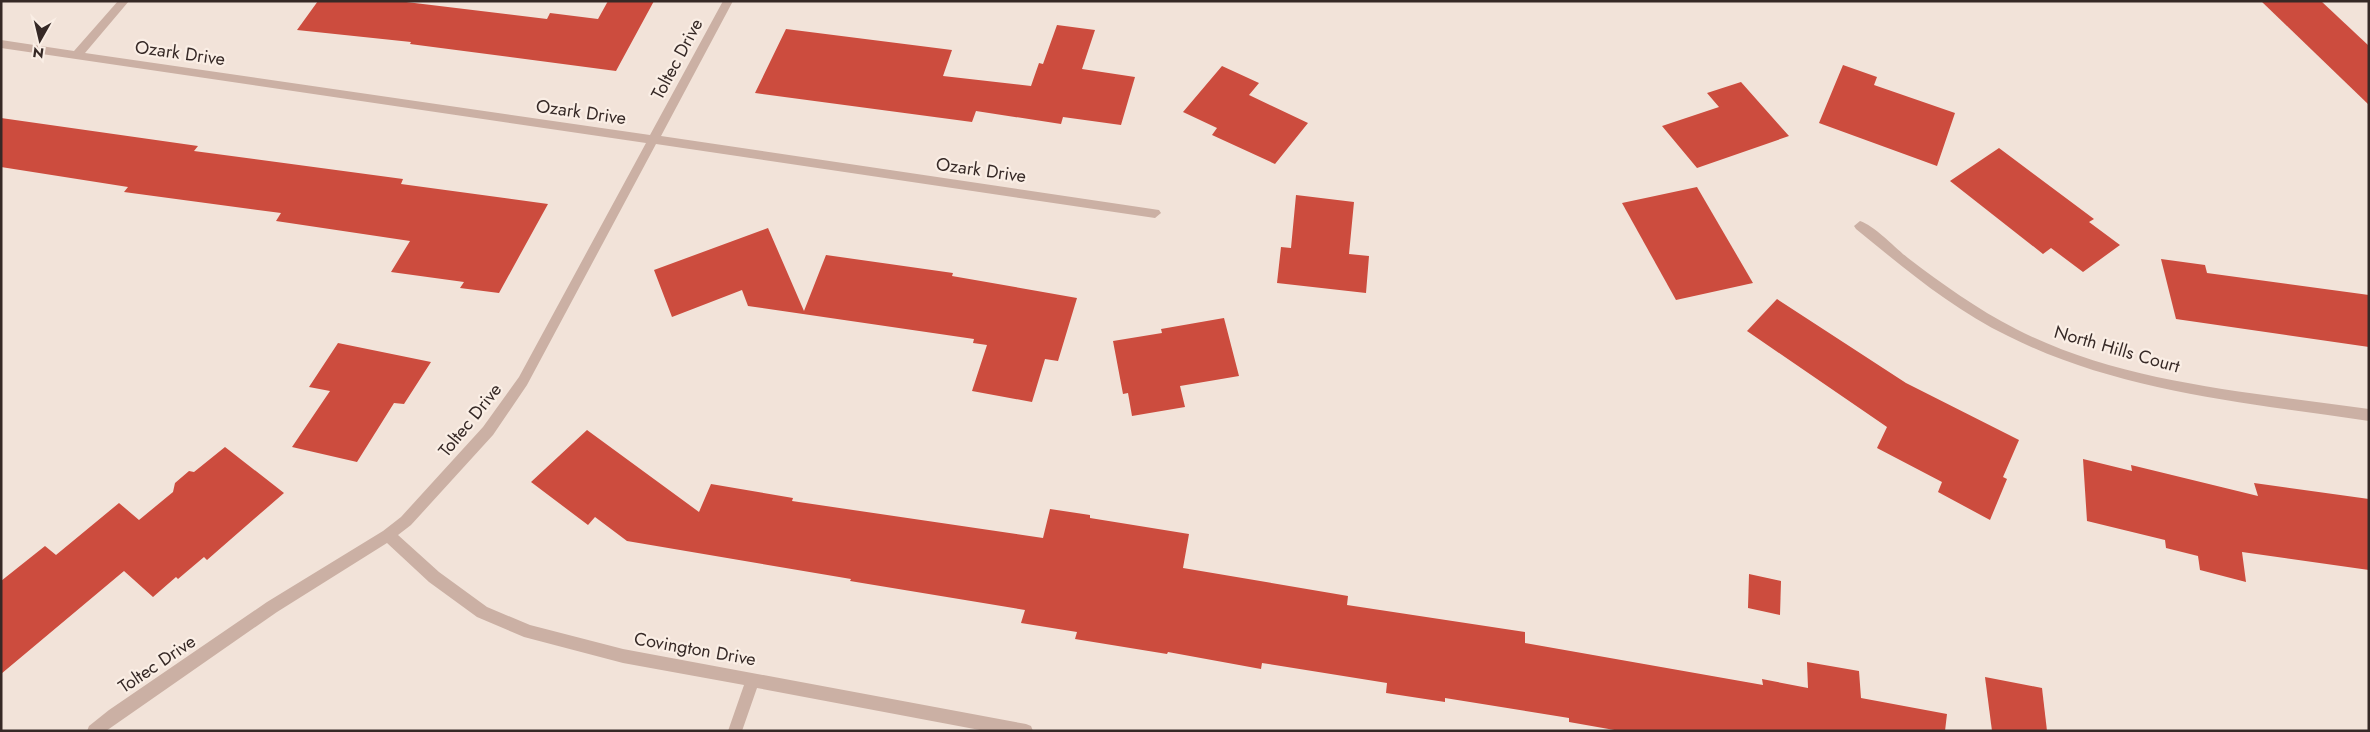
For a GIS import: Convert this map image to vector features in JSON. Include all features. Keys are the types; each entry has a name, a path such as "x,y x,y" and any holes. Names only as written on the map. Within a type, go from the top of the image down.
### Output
{"street":[{"path":"77,55 124,1"},
{"name":"Toltec Drive","path":"94,731 114,715 272,607 388,535 406,521 488,431 523,381 728,1"},
{"name":"Ozark Drive","path":"1,44 1155,214"},
{"name":"North Hills Court","path":"1860,226 1925,279 1973,310 2035,343 2099,366 2179,385 2369,415"},
{"name":"Covington Drive","path":"388,535 434,577 482,612 529,632 623,656 1026,731"},
{"path":"735,731 753,679"}],"building":[{"path":"318,1 398,1 547,19 550,13 598,19 608,1 654,1 616,71 410,44 411,42 297,30"},
{"path":"2261,1 2321,1 2369,46 2369,105"},
{"path":"1057,25 1095,30 1082,69 1135,77 1121,125 1063,117 1061,124 976,111 972,122 755,93 786,29 952,50 943,76 1031,86 1039,63 1043,64"},
{"path":"1843,65 1877,77 1874,85 1955,113 1937,166 1819,123"},
{"path":"1222,66 1259,83 1249,95 1308,123 1275,164 1212,135 1217,128 1183,112"},
{"path":"1741,82 1789,136 1697,168 1662,126 1719,107 1707,93"},
{"path":"1,118 198,146 194,151 403,179 401,184 548,204 499,293 460,288 464,282 391,272 410,241 276,221 281,213 124,192 128,187 1,167"},
{"path":"1999,148 2094,219 2089,222 2120,245 2083,272 2051,248 2043,254 1950,181"},
{"path":"1697,187 1753,283 1676,300 1622,203"},
{"path":"1296,195 1354,202 1349,254 1369,256 1366,293 1277,283 1281,247 1291,248"},
{"path":"768,228 804,311 826,255 953,273 952,276 1077,298 1058,361 1045,359 1032,402 972,391 987,345 973,343 974,339 748,306 742,290 672,317 654,270"},
{"path":"2161,259 2205,265 2207,273 2369,295 2369,347 2176,319"},
{"path":"1777,299 1906,383 2019,440 2003,477 2007,479 1990,520 1938,492 1942,482 1877,448 1887,427 1747,331"},
{"path":"1224,318 1239,376 1180,386 1185,407 1132,416 1128,393 1123,394 1113,341 1162,333 1161,329"},
{"path":"338,343 431,362 404,404 394,403 357,462 292,447 330,391 309,387"},
{"path":"587,430 699,512 711,484 793,498 792,501 1043,538 1050,509 1090,515 1090,518 1189,534 1183,568 1348,596 1347,605 1525,632 1525,643 1763,685 1762,679 1808,688 1807,662 1859,671 1861,698 1947,714 1945,731 1620,731 1569,722 1569,718 1445,698 1445,702 1386,693 1387,683 1262,663 1261,669 1168,652 1167,654 1075,639 1077,632 1021,623 1025,610 627,541 595,517 588,525 531,482"},
{"path":"225,447 284,493 207,560 204,557 178,579 176,577 153,597 124,571 1,674 1,581 45,546 56,555 119,503 139,520 173,492 175,483 189,471 194,472"},
{"path":"2083,459 2132,471 2131,465 2258,496 2254,483 2369,499 2369,570 2242,552 2246,582 2200,570 2198,556 2166,548 2165,540 2087,521"},
{"path":"1749,574 1781,581 1780,615 1748,608"},
{"path":"1985,677 2042,688 2047,731 1992,731"}]}
